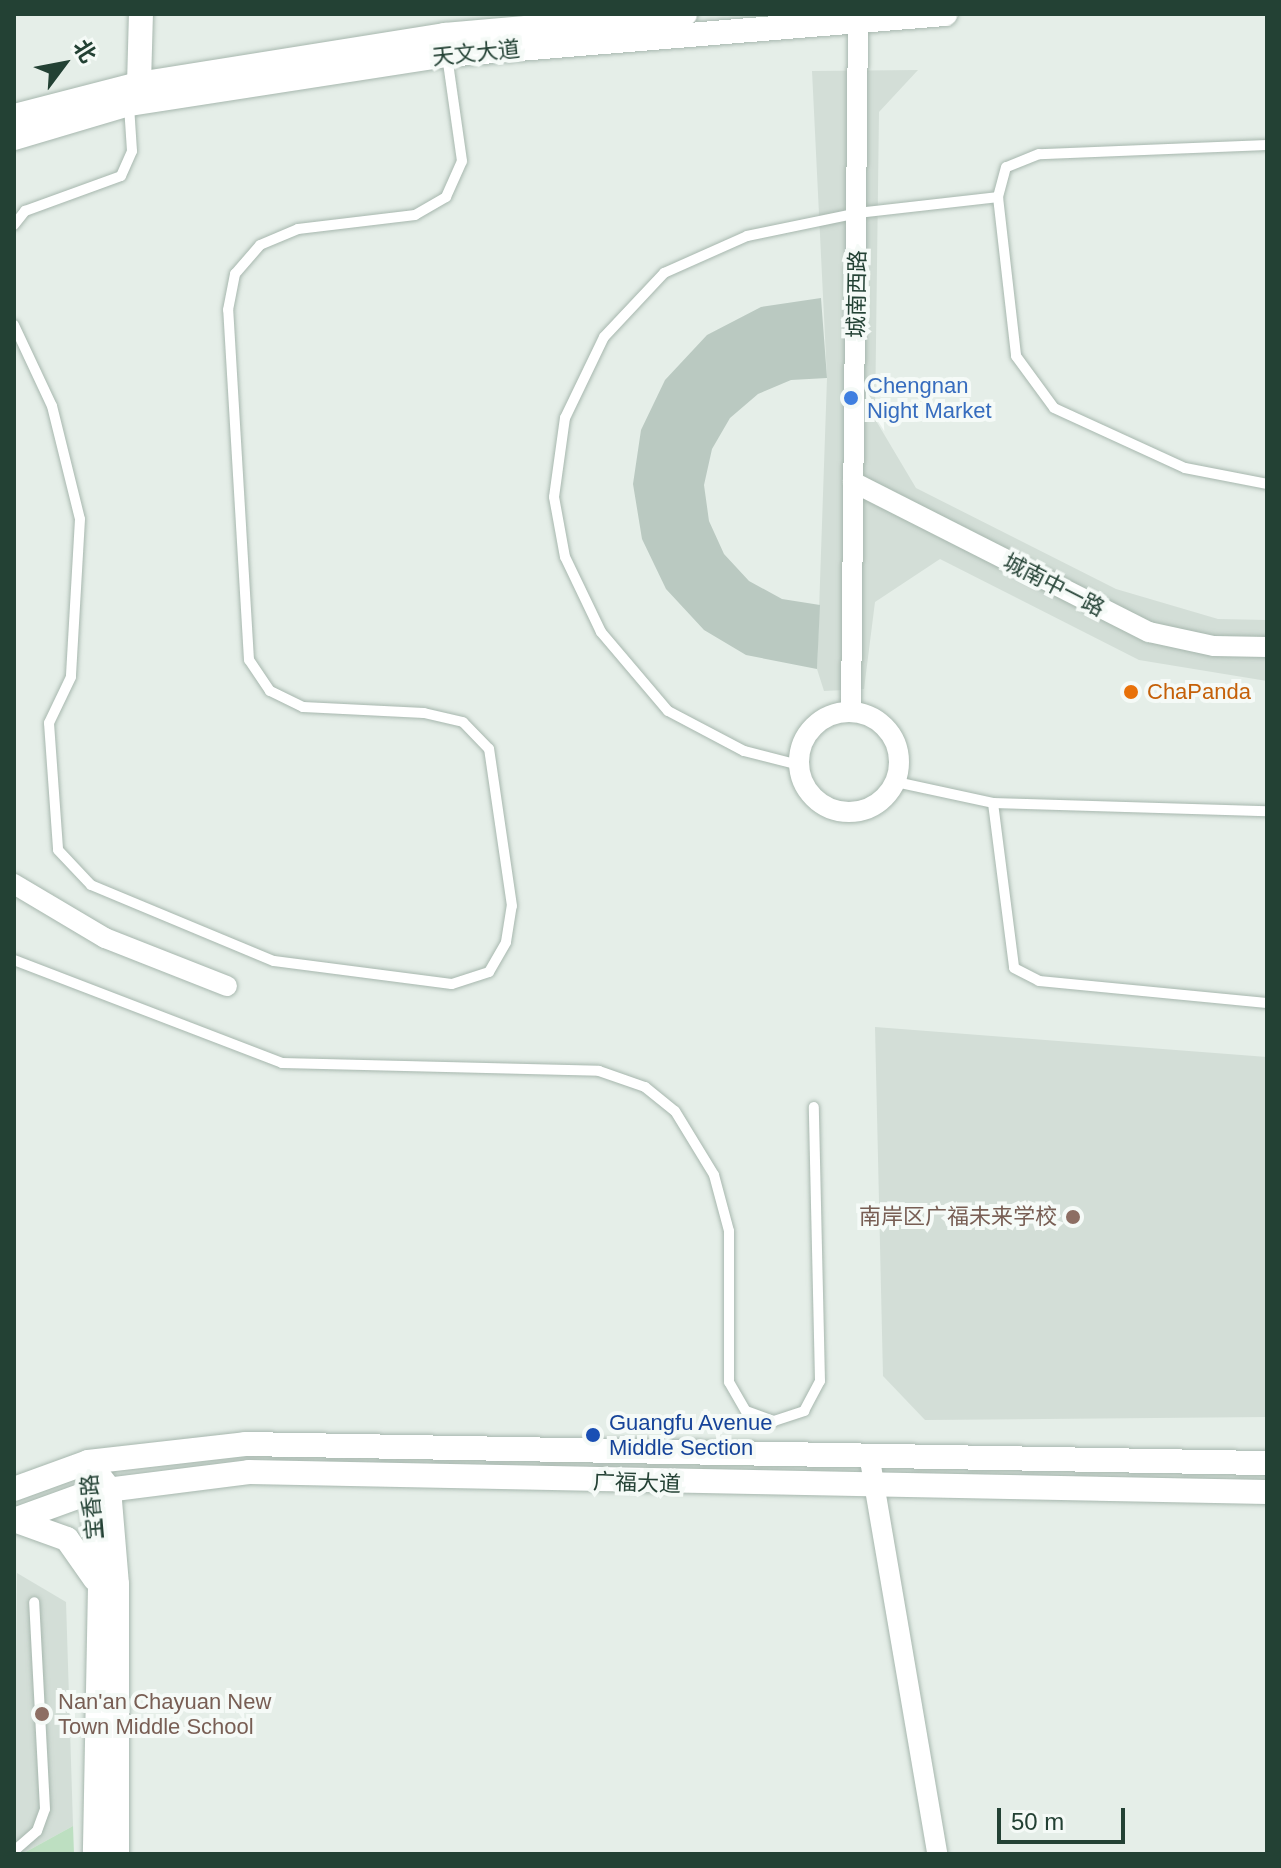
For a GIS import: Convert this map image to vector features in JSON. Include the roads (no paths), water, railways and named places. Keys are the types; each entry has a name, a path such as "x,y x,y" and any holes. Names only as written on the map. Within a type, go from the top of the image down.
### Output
{"main road":[{"path":"134,94 141,14"},
{"name":"天文大道","path":"14,116 445,35 685,14"},
{"name":"天文大道","path":"14,138 134,94 446,55 945,14"},
{"name":"广福大道","path":"14,1489 88,1462 245,1444 870,1460 1267,1463"},
{"name":"宝香路","path":"88,1462 100,1490 117,1854"},
{"name":"广福大道","path":"14,1520 100,1490 249,1472 875,1489 1267,1492"},
{"name":"宝香路","path":"95,1854 100,1490"},
{"path":"14,1520 67,1539 100,1586"}],"street":[{"name":"城南西路","path":"851,712 858,19"},
{"name":"城南中一路","path":"853,482 1149,632 1214,646 1267,647"},
{"path":"851,712 892,735 896,782 874,806 842,812 812,796 799,765 808,733 851,712"},
{"path":"14,884 105,938 227,986"},
{"path":"870,1460 937,1854"}],"lane":[{"path":"14,325 52,406 80,519 71,677 49,723 58,850 91,885 274,961 452,984 489,972 506,942 512,906 489,749 463,722 424,713 303,707 270,691 249,660 228,310 235,274 260,245 298,229 415,215 446,197 462,161 446,55"},
{"path":"14,225 25,211 121,176 132,151 134,94"},
{"path":"1267,145 1039,154 1006,167 998,197 1016,356 1054,408 1185,468 1267,484"},
{"path":"799,765 744,751 668,711 601,632 565,557 554,497 565,418 604,337 664,273 747,236 858,213 998,197"},
{"path":"896,782 993,803 1267,811"},
{"path":"993,803 1014,968 1039,981 1267,1003"},
{"path":"14,960 282,1063 599,1071 645,1087 675,1111 714,1175 729,1231 729,1382 746,1411 774,1421 804,1411 820,1381 814,1107"},
{"path":"14,1851 37,1831 45,1809 34,1602"}],"place":[{"name":"Chengnan Night Market","path":"851,398"},
{"name":"ChaPanda","path":"1131,692"},
{"name":"南岸区广福未来学校","path":"1073,1217"},
{"name":"Guangfu Avenue Middle Section","path":"593,1435"},
{"name":"Nan'an Chayuan New Town Middle School","path":"42,1714"}]}
